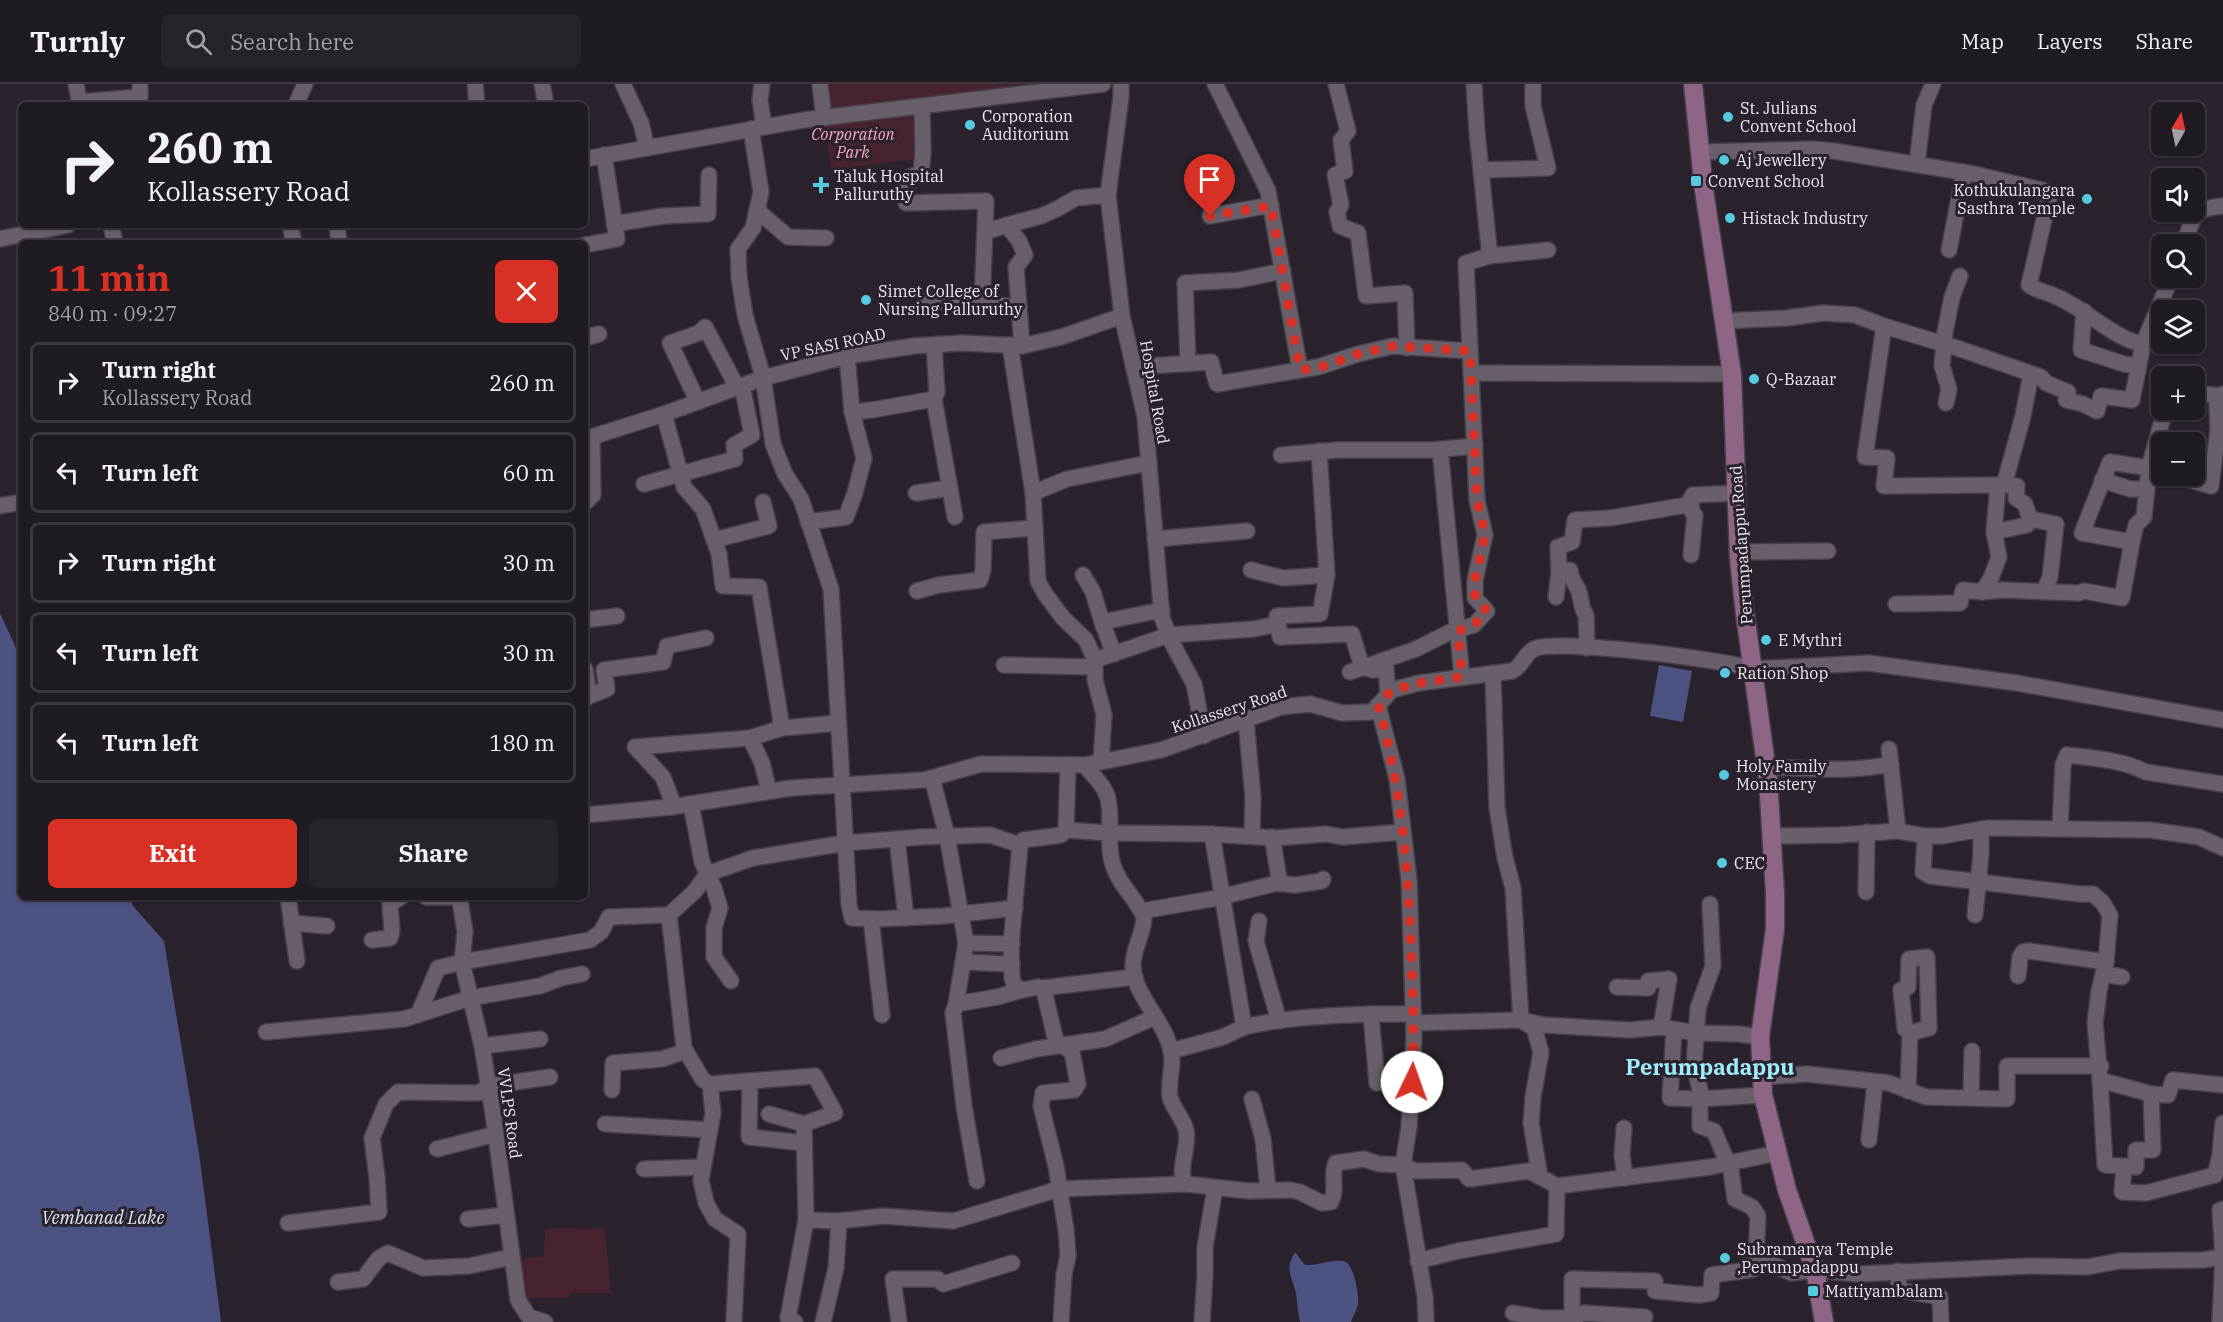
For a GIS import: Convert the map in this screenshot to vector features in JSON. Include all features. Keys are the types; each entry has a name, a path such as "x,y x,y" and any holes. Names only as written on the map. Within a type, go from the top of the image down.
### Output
{"main road":[{"name":"Perumpadappu Road","path":"1693,84 1716,274 1732,374 1739,552 1766,767 1775,893 1775,929 1760,1037 1762,1086 1787,1190 1815,1270 1824,1322"}],"street":[{"path":"76,84 79,102"},
{"path":"298,102 305,84"},
{"path":"475,84 477,102"},
{"path":"542,84 545,102"},
{"path":"623,84 641,123 647,148"},
{"path":"762,84 758,128 761,192 753,228 738,249 739,277 746,315 763,378 774,444 785,474 801,499 831,590 845,843 852,918 906,918 1015,908"},
{"path":"820,84 824,118"},
{"path":"588,158 758,128 922,106 1021,89 1103,84"},
{"name":"Hospital Road","path":"1121,84 1108,195 1122,316 1145,417 1162,618 1194,684 1204,736"},
{"path":"1215,84 1268,192 1300,370"},
{"path":"1336,84 1348,131 1341,140 1345,171 1335,176 1341,205 1337,212 1340,226 1358,233 1366,296 1405,293 1407,348"},
{"path":"1474,84 1489,256"},
{"path":"1481,170 1548,168 1533,106 1533,84"},
{"path":"1917,164 1924,105 1934,84"},
{"path":"87,102 141,95"},
{"path":"922,106 921,173 908,178 906,203 986,201 982,304"},
{"path":"1701,152 1813,149 1964,172 2034,187 2049,194 2029,285 2055,295 2084,311 2126,340 2143,344"},
{"path":"588,244 617,239 604,155"},
{"path":"1949,250 1964,172"},
{"path":"614,224 663,216 708,214 709,175"},
{"path":"985,232 1041,216 1076,198 1108,195"},
{"path":"1210,216 1271,206"},
{"path":"2188,234 2194,216 2202,209 2223,206"},
{"path":"757,210 788,237 826,238"},
{"path":"1007,225 1019,241 1025,255 1016,267 1019,307 1016,346 1033,493 1038,581 1044,594 1063,618 1086,640 1095,663 1095,680 1104,716 1101,761"},
{"path":"0,239 53,228"},
{"path":"1356,669 1416,649 1474,625 1487,611 1475,598 1475,580 1485,535 1477,500 1466,263 1489,256 1548,250"},
{"path":"1188,364 1185,283 1239,280 1283,271"},
{"path":"1946,403 1948,389 1942,366 1947,318 1960,276"},
{"path":"1725,321 1787,318 1823,313 1855,315 2041,377 2046,382 2068,392 2066,400 2083,404 2097,411 2101,396 2132,400 2143,344 2167,288"},
{"path":"927,302 1019,307"},
{"path":"2084,311 2081,350 2124,364 2138,366"},
{"name":"VP SASI ROAD","path":"588,438 664,414 763,378 848,356 962,343 1016,346 1061,337 1122,316"},
{"path":"1884,326 1865,457 1887,458 1884,486 2016,486 2016,498 2025,504 2030,519 2027,525 2019,528 1994,532"},
{"path":"644,484 735,459 734,445 752,435 739,386 705,327 699,333 670,343 698,402"},
{"path":"934,345 937,392 934,399 955,517"},
{"path":"1134,368 1212,362 1217,384 1318,368 1393,346 1470,351"},
{"path":"808,522 846,517 864,458 852,412 848,356"},
{"path":"1472,373 1732,374"},
{"path":"1982,592 1991,578 1999,557 1994,532 2001,485 2024,416 2031,374"},
{"path":"2205,394 2223,396"},
{"path":"2217,485 2217,403 2223,396"},
{"path":"852,412 934,399"},
{"path":"664,414 684,487 703,509 719,554 723,586 759,587 782,728"},
{"path":"588,438 593,495 588,500"},
{"path":"1281,455 1475,446"},
{"path":"1440,449 1462,677"},
{"path":"1319,452 1327,575 1320,614 1277,616 1280,638 1352,634 1356,669"},
{"path":"2132,542 2082,533 2110,462 2151,470"},
{"path":"1033,493 1067,479 1149,463"},
{"path":"2102,480 2130,489 2147,489"},
{"path":"1896,604 1960,603 1963,590 2079,593 2084,591 2122,598 2136,525 2144,517 2147,489 2151,480"},
{"path":"916,493 950,489"},
{"path":"1556,597 1559,572 1558,547 1572,542 1575,520 1610,518 1687,505 1694,495 1737,493"},
{"path":"1690,500 1692,512 1695,515 1691,555"},
{"path":"714,540 769,526 763,502"},
{"path":"0,506 18,503"},
{"path":"2030,519 2056,524 2050,577 2044,591"},
{"path":"917,591 939,585 980,580 983,570 984,532 1035,528"},
{"path":"1155,539 1246,531"},
{"path":"1739,552 1827,551"},
{"path":"1251,570 1283,578 1327,575"},
{"path":"1559,572 1570,570 1572,582 1578,590 1582,611 1586,615 1587,648"},
{"path":"1083,575 1093,592 1114,654"},
{"path":"1102,622 1162,610"},
{"path":"588,620 617,616"},
{"path":"1004,665 1095,663 1169,635 1254,629 1278,624"},
{"path":"588,698 607,689 604,670 663,662 667,646 706,638"},
{"name":"Kollassery Road","path":"588,815 691,804 769,791 924,780 981,764 1085,765 1161,750 1281,707 1310,704 1342,713 1372,712 1392,690 1419,683 1517,668 1534,649 1567,646 1691,658 1739,664 1753,669 1868,663 2017,683 2223,720"},
{"path":"1356,669 1386,669 1383,699 1397,779 1409,880 1414,1019 1409,1127 1402,1165 1425,1298 1426,1322"},
{"path":"1493,673 1497,808 1505,858 1513,888 1521,1020"},
{"path":"1246,720 1253,798 1252,836"},
{"path":"674,806 663,777 635,747 750,738 782,728 838,723"},
{"path":"750,738 762,763 769,791"},
{"path":"1889,749 1898,831"},
{"path":"2060,829 2063,765 2067,755 2137,767 2146,772 2223,784"},
{"path":"1766,767 1840,770 1875,768 1891,764"},
{"path":"1066,831 1068,765"},
{"path":"1085,765 1105,791 1108,799 1108,833 1112,864 1117,876 1142,911 1144,923 1133,960 1135,977 1155,1017 1178,1048 1169,1086 1171,1099 1187,1133 1182,1174 1182,1179 1186,1184"},
{"path":"932,778 947,836 966,943 956,1004 952,1013 964,1106 977,1181"},
{"path":"691,804 702,862 714,888 720,909 714,928 714,957 731,981"},
{"path":"1771,836 1898,831 1925,836 1942,836 1981,829 2150,830 2199,837 2223,848"},
{"path":"1975,915 1981,829"},
{"path":"1022,990 1017,988 1012,981 1012,944 1020,845 1023,840 1059,835 1066,831 1272,837 1326,834 1342,837 1403,831"},
{"path":"1866,892 1867,832"},
{"path":"1212,834 1244,1026"},
{"path":"418,1015 438,968 590,940 602,932 609,917 669,915 695,891 707,874 753,858 845,843 947,836 990,835 1020,845"},
{"path":"1925,836 1923,872 1930,876 2093,894 2103,903 2110,915 2105,968 2095,1023 2105,1165 2136,1167 2136,1150 2153,1150 2151,1094"},
{"path":"1272,837 1280,884"},
{"path":"897,839 906,918"},
{"path":"1142,911 1280,884 1295,885 1323,879"},
{"path":"288,900 297,961"},
{"path":"372,940 390,938 392,932 390,904 396,900"},
{"name":"VVLPS Road","path":"460,900 465,932 462,962 489,1086 518,1300 529,1317 545,1322"},
{"path":"1572,1320 1572,1279 1655,1281 1655,1291 1699,1295 1711,1293 1712,1275 1754,1269 1758,1216 1752,1207 1735,1199 1731,1171 1714,1131 1700,1126 1700,1099 1694,1065 1698,1008 1713,966 1710,904"},
{"path":"669,915 686,1051 703,1080 710,1084 815,1076 834,1113 804,1124 769,1114"},
{"path":"872,919 882,1015"},
{"path":"1259,921 1256,941 1279,1021"},
{"path":"291,923 327,926"},
{"path":"966,943 1012,944"},
{"path":"2018,976 2020,957 2023,952 2030,951 2105,968 2122,977"},
{"path":"1927,957 1929,1028 1910,1033 1905,1029 1901,990 1908,987 1909,959 1927,957"},
{"path":"963,962 1012,964"},
{"path":"266,1032 404,1019 470,998 540,986 561,978 582,974"},
{"path":"956,1004 1022,990 1135,977"},
{"path":"1617,987 1648,988 1648,981 1669,979 1667,1029 1670,1098 1700,1099 1807,1074 1889,1083 1926,1097 2007,1099 2007,1065 2100,1073 2151,1094 2168,1095 2173,1080 2223,1085"},
{"path":"1042,988 1056,1041 1072,1052 1077,1084 1076,1088 1043,1093 1041,1106 1056,1166 1068,1256 1064,1274 1061,1322"},
{"path":"1371,1014 1377,1083"},
{"path":"1178,1048 1223,1037 1244,1026 1286,1018 1371,1014 1414,1019 1521,1020 1544,1025 1667,1029 1760,1037"},
{"path":"1001,1058 1105,1039 1155,1017"},
{"path":"1521,1020 1534,1028 1541,1052 1531,1123 1540,1177"},
{"path":"1908,1091 1910,1033"},
{"path":"482,1046 540,1039"},
{"path":"612,1090 613,1063 662,1059 686,1051"},
{"path":"1971,1098 1972,1051"},
{"path":"288,1223 379,1212 372,1138 386,1104 398,1092 478,1093 489,1086 550,1077"},
{"path":"750,1081 749,1137 804,1143"},
{"path":"1869,1140 1875,1082"},
{"path":"710,1084 713,1113 700,1180 706,1203 715,1219 738,1234 734,1322"},
{"path":"1252,1099 1263,1139 1268,1191"},
{"path":"606,1124 710,1130"},
{"path":"795,1322 788,1318 806,1220 804,1124"},
{"path":"2124,1167 2122,1192 2130,1194 2146,1193 2219,1175 2223,1124"},
{"path":"1624,1128 1622,1155 1625,1178"},
{"path":"437,1149 496,1134"},
{"path":"806,1220 839,1221 883,1216 953,1221 1059,1189 1186,1184 1249,1191 1300,1192 1322,1203 1331,1202 1333,1198 1333,1168 1336,1162 1364,1159 1379,1164 1402,1165 1415,1171 1462,1170 1469,1179 1529,1171 1557,1186 1710,1167 1778,1153"},
{"path":"644,1169 703,1167"},
{"path":"1418,1261 1458,1251 1556,1234 1557,1186"},
{"path":"1202,1322 1204,1247 1215,1188"},
{"path":"2220,1322 2223,1257 2220,1210 2223,1209"},
{"path":"468,1220 506,1215"},
{"path":"823,1322 836,1268 839,1221"},
{"path":"338,1282 363,1280 379,1258 387,1253 423,1268 469,1266 511,1257"},
{"path":"1756,1256 1791,1273 1815,1270 1858,1274 2030,1266 2087,1267 2119,1261 2202,1260 2223,1257"},
{"path":"899,1322 893,1279 938,1279 943,1284 1012,1263"},
{"path":"1898,1271 1899,1290 1940,1297 1941,1322"},
{"path":"1513,1313 1572,1320 1584,1313 1645,1317"}],"green space":[{"path":"825,84 1022,84 1022,88 827,109"},
{"name":"Corporation Park","path":"922,111 922,158 831,170 825,122"},
{"path":"605,1228 611,1293 570,1293 569,1298 523,1298 519,1259 544,1256 545,1229"}],"water":[{"name":"Vembanad Lake","path":"0,613 18,652 18,900 130,900 164,941 199,1153 221,1322 0,1322"},
{"path":"1659,665 1692,671 1683,722 1650,716"},
{"path":"1295,1252 1305,1265 1338,1261 1347,1263 1355,1279 1358,1300 1351,1322 1300,1322 1296,1293 1289,1268"}],"place":[{"name":"St. Julians Convent School","path":"1728,117"},
{"name":"Corporation Auditorium","path":"970,125"},
{"name":"Aj Jewellery","path":"1724,160"},
{"name":"Convent School","path":"1696,181"},
{"name":"Taluk Hospital Palluruthy","path":"821,185"},
{"name":"Kothukulangara Sasthra Temple","path":"2087,199"},
{"name":"Histack Industry","path":"1730,218"},
{"name":"Simet College of Nursing Palluruthy","path":"866,300"},
{"name":"Q-Bazaar","path":"1754,379"},
{"name":"E Mythri","path":"1766,640"},
{"name":"Ration Shop","path":"1725,673"},
{"name":"Holy Family Monastery","path":"1724,775"},
{"name":"CEC","path":"1722,863"},
{"name":"Subramanya Temple ,Perumpadappu","path":"1725,1258"},
{"name":"Mattiyambalam","path":"1813,1291"}],"district":[{"name":"Perumpadappu","path":"1710,1066"}],"route":[{"path":"1210,216 1271,206 1300,370 1318,368 1358,354 1393,346 1470,351 1477,500 1485,535 1475,580 1475,598 1487,611 1474,625 1458,631 1462,677 1419,683 1392,690 1378,705 1397,779 1409,880 1414,1037 1412,1082"}]}
